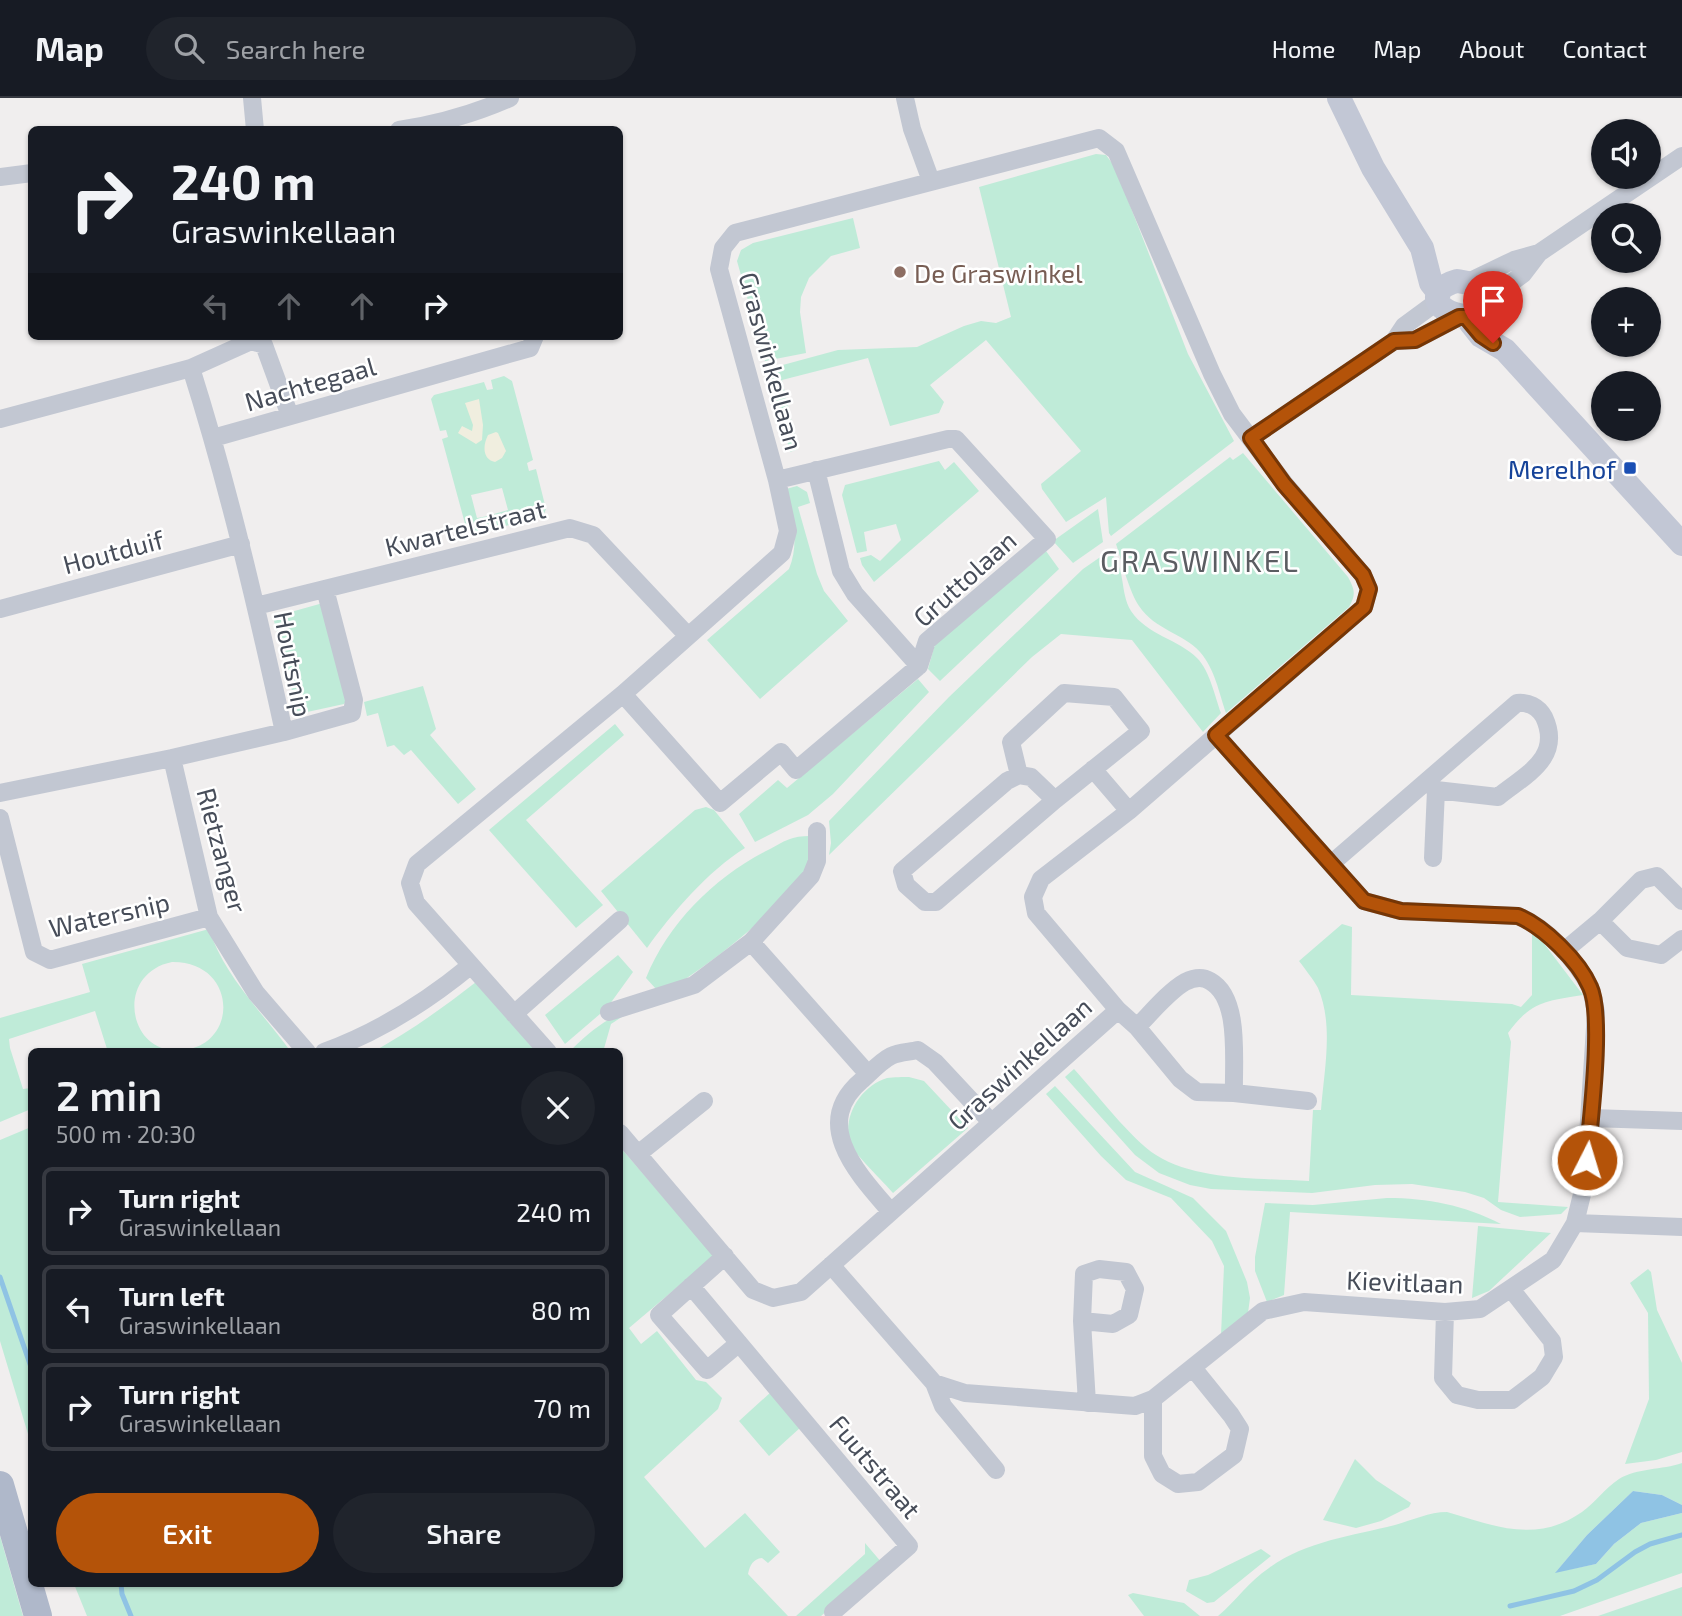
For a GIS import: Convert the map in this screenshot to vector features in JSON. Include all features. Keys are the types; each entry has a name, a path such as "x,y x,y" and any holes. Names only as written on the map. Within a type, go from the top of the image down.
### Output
{"main road":[{"path":"0,1485 28,1582"},
{"path":"30,1587 38,1616"}],"street":[{"path":"252,98 255,126"},
{"path":"424,126 481,111 510,98"},
{"path":"905,98 912,129 931,181"},
{"path":"1339,98 1373,168 1422,248 1444,265 1450,289 1442,309 1474,310 1506,350 1682,544"},
{"path":"481,111 485,126"},
{"name":"Graswinkellaan","path":"544,1048 416,903 410,883 417,864 623,694 782,552 788,531 777,480 719,269 723,248 735,233 1099,138 1116,151 1212,374 1232,414 1284,484 1363,575 1369,589 1364,607 1129,811 1041,878 1033,897 1036,913 1118,1010 801,1292 773,1298 753,1290 623,1136"},
{"path":"1251,438 1394,341 1404,326 1450,289 1514,260 1539,253 1682,156"},
{"path":"0,177 28,174"},
{"path":"1394,341 1415,340 1474,310 1523,274 1539,253"},
{"path":"1450,289 1480,286 1474,310"},
{"name":"Nachtegaal","path":"213,438 530,348 533,340"},
{"path":"0,419 191,368 251,341 264,345 290,416"},
{"name":"Houtsnip","path":"0,793 284,732 241,544 191,368"},
{"name":"Gruttolaan","path":"623,694 720,803 781,751 796,770 919,666 927,640 1047,539 956,439 816,470"},
{"path":"777,480 816,470 841,571 855,594 919,666"},
{"name":"Kwartelstraat","path":"256,606 570,528 593,534 688,636"},
{"name":"Houtduif","path":"0,609 241,544"},
{"path":"284,732 352,713 354,700 325,589"},
{"path":"1019,775 1011,741 1064,693 1114,697 1141,731 1055,800 936,902 925,902 905,885 902,872 1007,781 1019,775 1031,777 1055,800"},
{"path":"1332,863 1431,784 1517,703 1526,702 1538,709 1544,717 1551,740 1544,759 1498,797 1431,784"},
{"name":"Kievitlaan","path":"934,1383 965,1394 1135,1406 1153,1399 1263,1311 1304,1302 1445,1312 1480,1309 1553,1260 1575,1223 1585,1182 1596,1012 1591,988 1564,951 1530,921 1518,916 1401,911 1364,901 1216,735"},
{"name":"Rietzanger","path":"172,758 209,916 256,993 304,1048"},
{"path":"1093,769 1129,811"},
{"path":"1431,784 1433,858"},
{"name":"Watersnip","path":"0,818 34,952 50,960 209,916"},
{"path":"609,1012 694,985 751,942 811,876 817,861 817,831"},
{"path":"1564,951 1600,921 1641,880 1657,876 1682,901"},
{"path":"514,1014 620,920"},
{"path":"1600,921 1627,948 1661,955 1682,939"},
{"path":"751,942 869,1074"},
{"path":"335,1048 362,1038 436,994 470,966"},
{"path":"1137,1027 1183,983 1197,977 1208,979 1223,990 1232,1012 1234,1093"},
{"path":"1118,1010 1137,1027 1180,1079 1197,1092 1308,1101"},
{"path":"891,1212 858,1173 844,1149 839,1112 848,1092 892,1055 918,1050 935,1062 991,1122"},
{"path":"638,1154 704,1101"},
{"path":"1591,1118 1682,1121"},
{"path":"1575,1223 1682,1227"},
{"path":"725,1256 659,1315 707,1370 739,1343"},
{"path":"831,1265 934,1383 943,1406 996,1470"},
{"name":"Fuutstraat","path":"691,1286 909,1546 833,1612"},
{"path":"1445,1312 1443,1378 1457,1395 1478,1400 1512,1401 1542,1377 1554,1357 1552,1341 1511,1289"},
{"path":"1082,1321 1087,1403"},
{"path":"1153,1399 1153,1456 1162,1474 1178,1484 1198,1482 1234,1455 1240,1429 1193,1368"}],"green space":[{"path":"1096,154 1106,155 1115,167 1188,354 1234,441 1111,536 1106,497 1066,522 1041,484 1081,451 986,340 930,385 944,402 939,413 890,426 868,358 782,380 798,449 790,452 768,369 838,350 917,347 964,326 981,321 996,323 1011,317 979,187"},
{"path":"853,218 860,248 831,256 809,278 801,297 800,312 806,353 765,361 737,261 741,250 753,243"},
{"path":"504,376 512,381 533,460 527,463 529,471 536,469 546,509 543,516 498,528 494,514 508,510 502,488 471,495 477,518 488,516 492,530 473,535 467,531 442,439 448,437 446,430 440,431 431,399 434,395 484,382 487,390 493,389 491,380"},
{"path":"1243,453 1348,577 1354,596 1349,607 1226,713 1213,673 1200,652 1186,640 1153,621 1135,600 1116,544 1230,457 1233,460"},
{"path":"939,461 945,470 954,462 979,491 874,582 860,558 871,555 880,561 901,540 896,524 864,532 867,551 857,553 842,495 845,485"},
{"path":"797,486 807,492 810,503 798,507 817,574 824,591 848,621 760,699 707,640 789,569 794,539 786,489"},
{"path":"1098,509 1103,542 1073,563 1053,541"},
{"path":"1046,551 1059,569 940,681 928,669 935,644"},
{"path":"1109,551 1121,572 1131,611 1145,626 1181,646 1202,663 1221,713 1203,732 1132,640 1061,634 1032,657 829,855 829,821 949,697 1083,569"},
{"path":"323,603 348,698 344,704 298,714 273,617"},
{"path":"918,679 929,692 833,794 808,815 755,842 739,814 778,780 787,788"},
{"path":"423,686 436,729 430,735 476,789 458,804 411,750 404,755 394,745 387,747 378,713 367,716 364,702"},
{"path":"615,724 624,735 526,820 603,905 576,928 489,830"},
{"path":"706,807 714,810 745,848 718,868 692,894 647,948 601,891 695,810"},
{"path":"815,836 812,856 799,878 757,924 706,965 665,992 656,989 646,978 667,938 712,888 748,861 784,842 798,837"},
{"path":"1342,924 1352,927 1351,995 1512,1004 1521,1007 1532,995 1532,934 1542,941 1583,995 1532,1008 1508,1033 1511,1042 1498,1202 1568,1207 1561,1214 1520,1217 1501,1210 1484,1198 1465,1192 1412,1184 1375,1185 1312,1193 1211,1189 1190,1185 1159,1173 1135,1155 1065,1077 1074,1069 1146,1148 1172,1163 1190,1170 1230,1177 1309,1181 1313,1110 1321,1110 1327,1033 1323,1002 1318,988 1299,961"},
{"path":"209,929 224,963 288,1048 191,1048 203,1044 215,1033 222,1018 223,1003 219,987 209,974 193,965 172,962 153,970 141,982 135,997 135,1014 140,1029 151,1042 164,1048 107,1048 95,1011 9,1039 23,1089 28,1088 28,1110 0,1122 0,1018 90,992 82,964"},
{"path":"618,955 633,972 607,1008 565,1044 545,1015"},
{"path":"476,982 534,1048 380,1048"},
{"path":"634,1009 611,1024 604,1048 573,1048 600,1025"},
{"path":"909,1077 924,1081 968,1128 893,1193 852,1148 848,1133 849,1123 856,1103 869,1088 887,1078"},
{"path":"1055,1086 1135,1172 1193,1198 1226,1231 1247,1282 1250,1298 1248,1313 1221,1335 1224,1266 1212,1241 1171,1198 1126,1180 1101,1156 1046,1094"},
{"path":"28,1128 28,1434 0,1341 0,1140"},
{"path":"623,1150 714,1256 629,1328 641,1344 657,1331 696,1380 706,1382 722,1398 718,1409 644,1477 705,1548 745,1513 780,1552 768,1563 762,1558 754,1561 748,1574 788,1616 87,1616 75,1587 623,1587"},
{"path":"1387,1198 1445,1204 1501,1224 1290,1212 1284,1295 1267,1302 1255,1271 1265,1203 1313,1205"},
{"path":"1478,1226 1551,1233 1489,1291 1472,1298"},
{"path":"1648,1269 1651,1272 1657,1310 1682,1363 1682,1452 1656,1460 1625,1464 1649,1399 1648,1313 1630,1283"},
{"path":"771,1392 801,1427 769,1456 739,1421"},
{"path":"1355,1459 1376,1480 1411,1503 1409,1507 1381,1521 1356,1528 1323,1520"},
{"path":"1682,1463 1682,1505 1662,1495 1633,1491 1587,1535 1556,1572 1596,1564 1614,1544 1641,1523 1682,1513 1682,1573 1560,1616 1218,1616 1262,1573 1283,1559 1314,1545 1440,1512 1499,1527 1532,1530 1548,1527 1565,1522 1582,1512 1626,1475"},
{"path":"0,1536 23,1616 0,1616"},
{"path":"865,1543 882,1563 821,1616 796,1616 865,1554"},
{"path":"1261,1549 1271,1556 1214,1602 1207,1603 1186,1591 1189,1580 1208,1575"},
{"path":"1682,1587 1682,1616 1598,1616"},
{"path":"1133,1593 1184,1603 1200,1616 1144,1616 1128,1595"}],"sand":[{"path":"479,399 482,440 476,444 458,433 462,426 472,431 473,425 465,403"},
{"path":"496,432 506,451 502,458 495,462 486,455 485,443 488,435"}],"water":[{"path":"1633,1491 1662,1495 1682,1505 1682,1513 1641,1523 1614,1544 1596,1564 1555,1573 1587,1535"}],"waterway":[{"path":"0,1277 28,1358"},
{"path":"1510,1606 1574,1591 1597,1580 1650,1544 1682,1535"},
{"path":"121,1587 131,1616"}],"place":[{"name":"De Graswinkel","path":"900,272"},
{"name":"Merelhof","path":"1630,468"}],"district":[{"name":"GRASWINKEL","path":"1200,560"}],"route":[{"path":"1493,343 1481,335 1466,317 1459,317 1415,340 1394,341 1251,438 1284,484 1363,575 1369,589 1364,607 1349,622 1216,735 1364,901 1401,911 1518,916 1530,921 1564,951 1591,988 1596,1012 1587,1160"}]}
